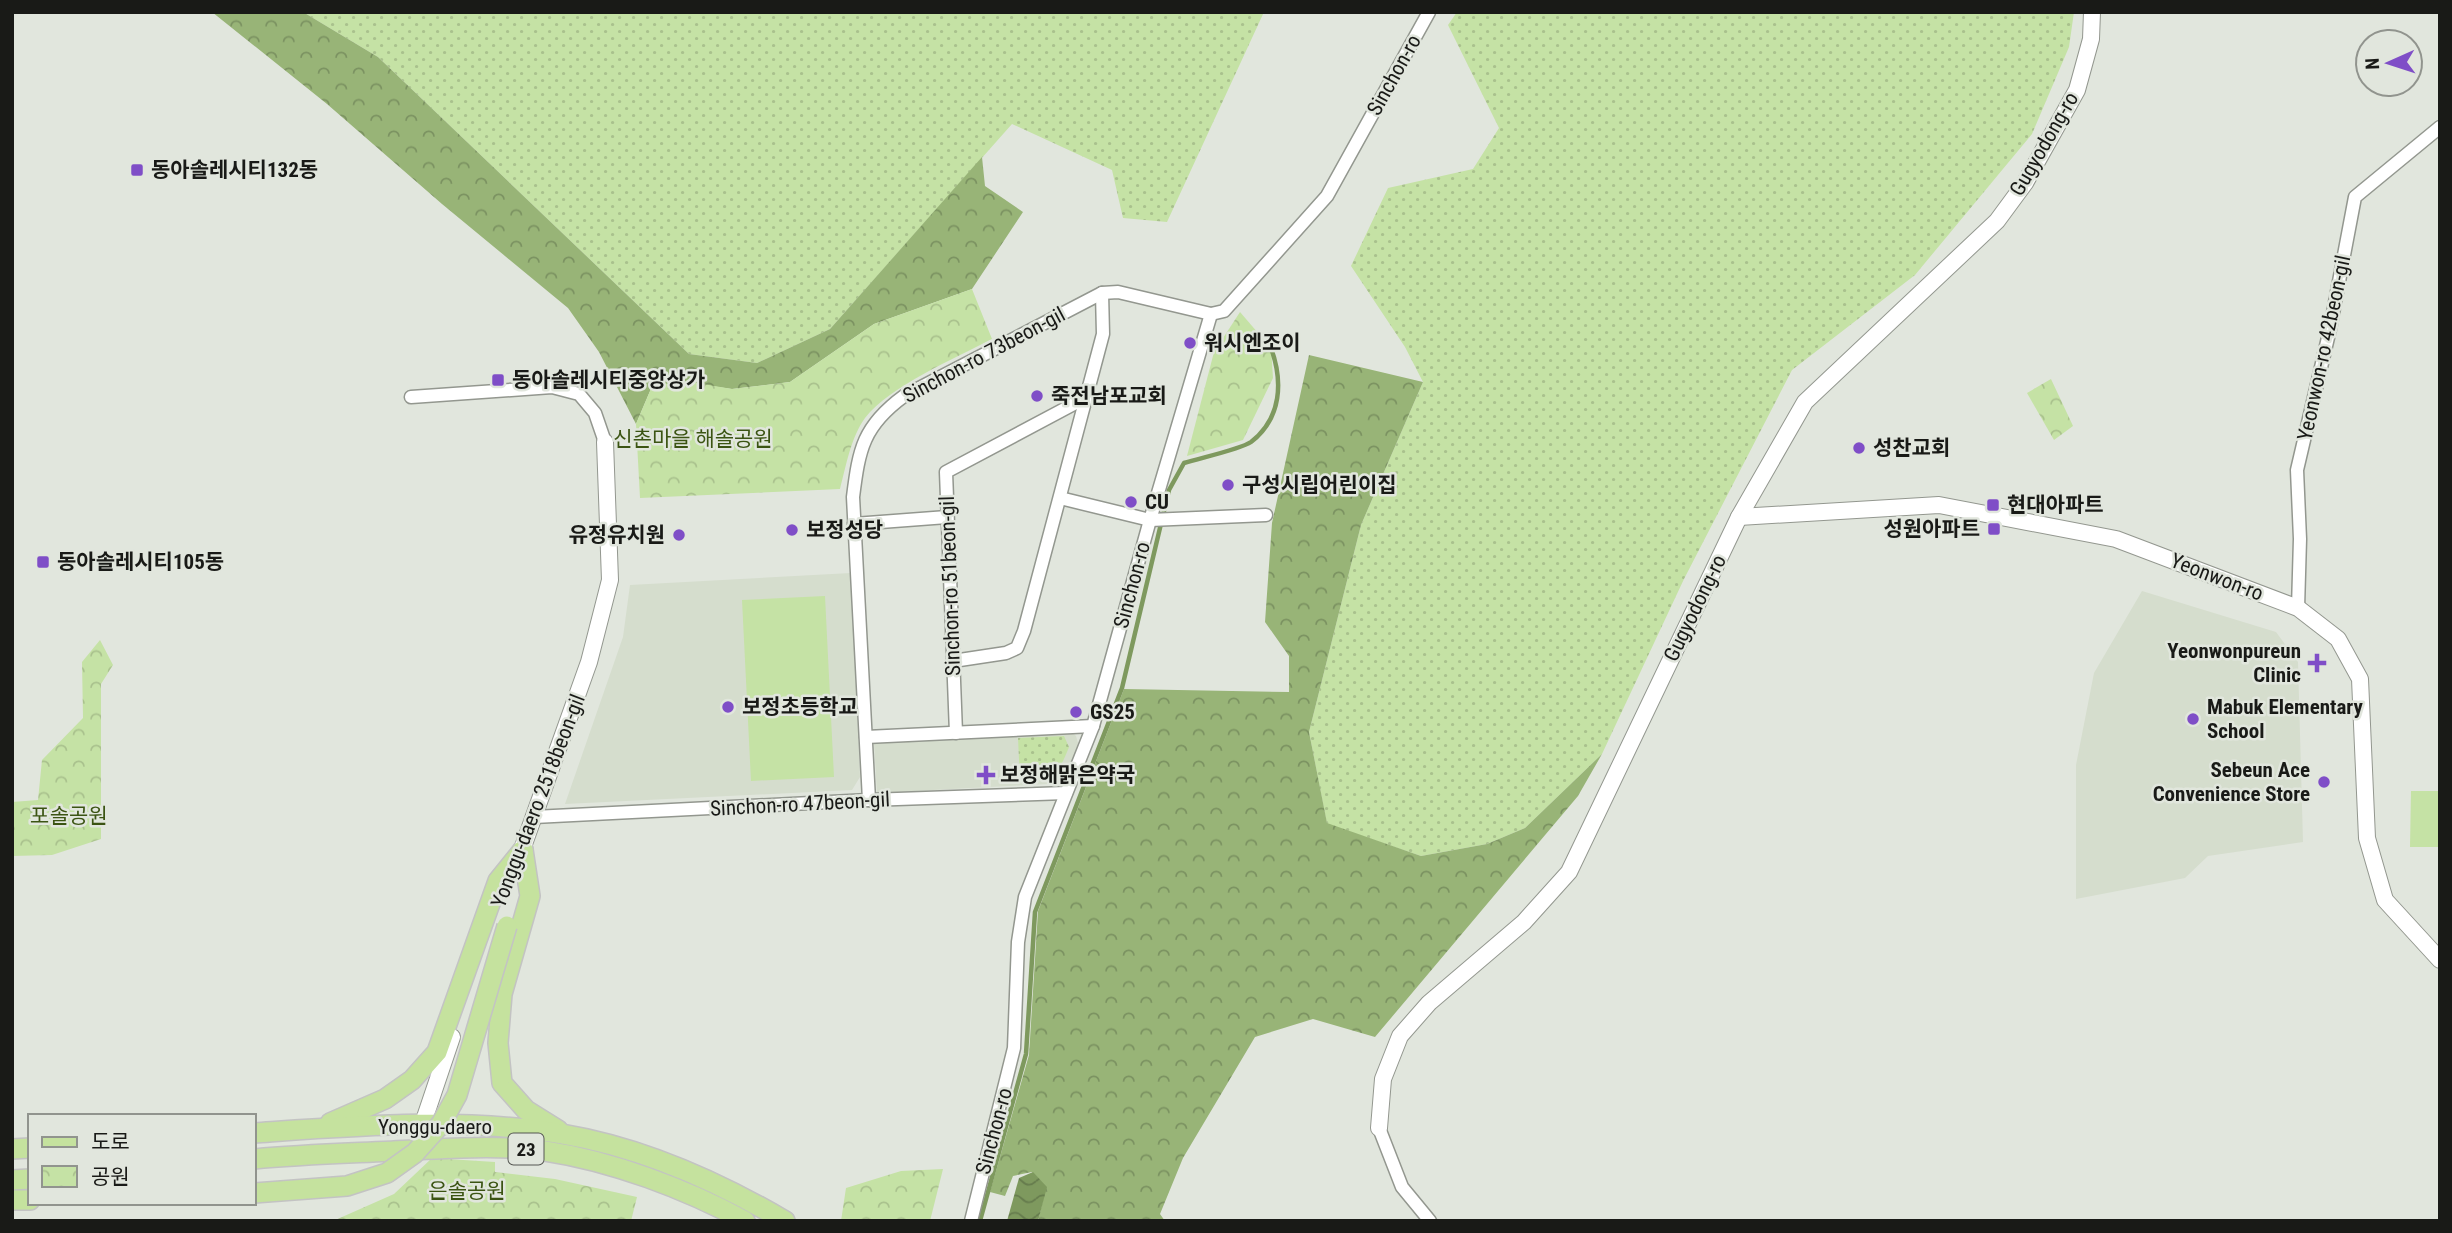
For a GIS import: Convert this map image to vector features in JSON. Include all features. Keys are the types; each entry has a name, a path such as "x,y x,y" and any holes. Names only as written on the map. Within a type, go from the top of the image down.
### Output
{"main road":[{"path":"256,1193 347,1186 387,1173 415,1153 441,1124 457,1094 520,887 523,850"},
{"path":"319,1128 385,1099 412,1080 436,1052 498,881 523,850"},
{"path":"523,850 530,895 502,994 498,1043 502,1083 526,1110 564,1134"},
{"name":"Yonggu-daero","path":"256,1133 319,1128 486,1126 564,1134 654,1160 705,1179 785,1221"},
{"path":"256,1159 284,1142 358,1136 360,1131 356,1127"},
{"path":"500,1147 493,1143 492,1138 499,1133 570,1142 587,1139"},
{"name":"Yonggu-daero","path":"256,1159 469,1146 545,1151 582,1158 637,1175 710,1202 745,1221"}],"street":[{"name":"Sinchon-ro","path":"971,1221 1014,1048 1018,942 1025,897 1093,726 1211,314 1224,311 1326,196 1429,12"},
{"name":"Gugyodong-ro","path":"1430,1221 1402,1187 1379,1128 1383,1079 1400,1036 1429,1003 1524,922 1569,872 1740,517 1805,402 1997,221 2025,184 2077,90 2091,38 2092,12"},
{"name":"Yeonwon-ro 42beon-gil","path":"2298,608 2300,539 2297,470 2330,329 2355,197 2440,127"},
{"path":"953,661 1006,653 1017,648 1024,631 1103,334 1102,293 1118,292 1211,314"},
{"name":"Sinchon-ro 73beon-gil","path":"869,800 853,497 857,463 865,436 883,411 904,396 1102,293"},
{"path":"411,397 552,387 579,394 595,414 605,442"},
{"name":"Sinchon-ro 51beon-gil","path":"956,733 946,472 1087,397"},
{"name":"Yonggu-daero 2518beon-gil","path":"413,1150 502,892 523,850 589,662 610,580 605,442"},
{"path":"1060,498 1150,520 1266,515"},
{"name":"Yeonwon-ro","path":"1740,517 1939,505 2116,540 2298,608 2338,639 2360,679 2368,838 2385,900 2440,961"},
{"path":"854,524 947,517"},
{"path":"866,737 1093,726"},
{"name":"Sinchon-ro 47beon-gil","path":"534,817 1066,793"}],"shaded area":[{"name":"보정초등학교","path":"851,573 860,777 852,790 565,804 623,637 630,585"},
{"name":"Mabuk Elementary School","path":"2142,591 2276,632 2298,662 2303,842 2208,856 2185,878 2076,899 2076,765 2094,673"},
{"path":"1073,733 1078,743 1075,755 1063,777 1048,784 877,793 874,743"}],"green space":[{"path":"212,12 303,12 378,57 689,354 757,363 830,329 982,157 985,186 1023,212 972,289 874,324 790,382 732,389 697,384 653,384 636,424 599,352 568,308 327,104"},
{"path":"303,12 1264,12 1167,222 1123,218 1112,170 1012,124 830,329 757,363 689,354 378,57"},
{"path":"1457,12 2074,12 2069,47 2032,134 1915,275 1792,370 1684,579 1602,754 1525,828 1487,844 1421,856 1327,824 1309,732 1361,525 1423,382 1405,347 1351,266 1388,188 1473,169 1499,128 1448,25"},
{"name":"신촌마을 해솔공원","path":"972,289 992,339 906,384 876,406 856,434 840,489 640,498 636,424 653,384 697,383 732,389 790,382 874,324"},
{"path":"1240,312 1271,348 1273,378 1243,440 1187,456 1214,352"},
{"path":"1309,355 1423,382 1361,525 1309,732 1327,823 1421,856 1487,844 1525,828 1602,754 1578,796 1375,1037 1313,1019 1255,1037 1183,1158 1160,1214 1165,1221 1038,1221 1046,1187 1032,1172 1013,1176 1005,1196 990,1192 1029,1055 1038,911 1124,689 1289,692 1289,656 1265,622 1272,523"},
{"path":"2051,379 2073,426 2054,440 2027,393"},
{"path":"825,596 834,777 751,781 742,600"},
{"name":"포솔공원","path":"100,640 113,665 101,684 101,839 52,855 12,856 12,802 38,800 42,760 83,718 82,662"},
{"path":"1064,736 1069,747 1057,771 1046,778 1020,781 1018,738"},
{"path":"2411,791 2440,791 2440,847 2410,847"},
{"name":"은솔공원","path":"432,1158 495,1162 495,1172 555,1179 637,1197 631,1221 333,1221 394,1194"},
{"path":"943,1169 930,1221 841,1221 846,1188 901,1171"}],"water":[{"path":"1033,1172 1047,1187 1038,1221 1007,1221 1019,1178"}],"waterway":[{"path":"980,1221 1026,1054 1035,912 1122,688 1169,490 1184,463 1245,445 1269,422 1278,386 1271,348"}],"place":[{"name":"동아솔레시티132동","path":"137,170"},
{"name":"워시엔조이","path":"1190,343"},
{"name":"동아솔레시티중앙상가","path":"498,380"},
{"name":"죽전남포교회","path":"1037,396"},
{"name":"성찬교회","path":"1859,448"},
{"name":"구성시립어린이집","path":"1228,485"},
{"name":"CU","path":"1131,502"},
{"name":"현대아파트","path":"1993,505"},
{"name":"성원아파트","path":"1994,529"},
{"name":"보정성당","path":"792,530"},
{"name":"유정유치원","path":"679,535"},
{"name":"동아솔레시티105동","path":"43,562"},
{"name":"Yeonwonpureun Clinic","path":"2317,663"},
{"name":"보정초등학교","path":"728,707"},
{"name":"GS25","path":"1076,712"},
{"name":"Mabuk Elementary School","path":"2193,719"},
{"name":"보정해맑은약국","path":"986,775"},
{"name":"Sebeun Ace Convenience Store","path":"2324,782"}]}
